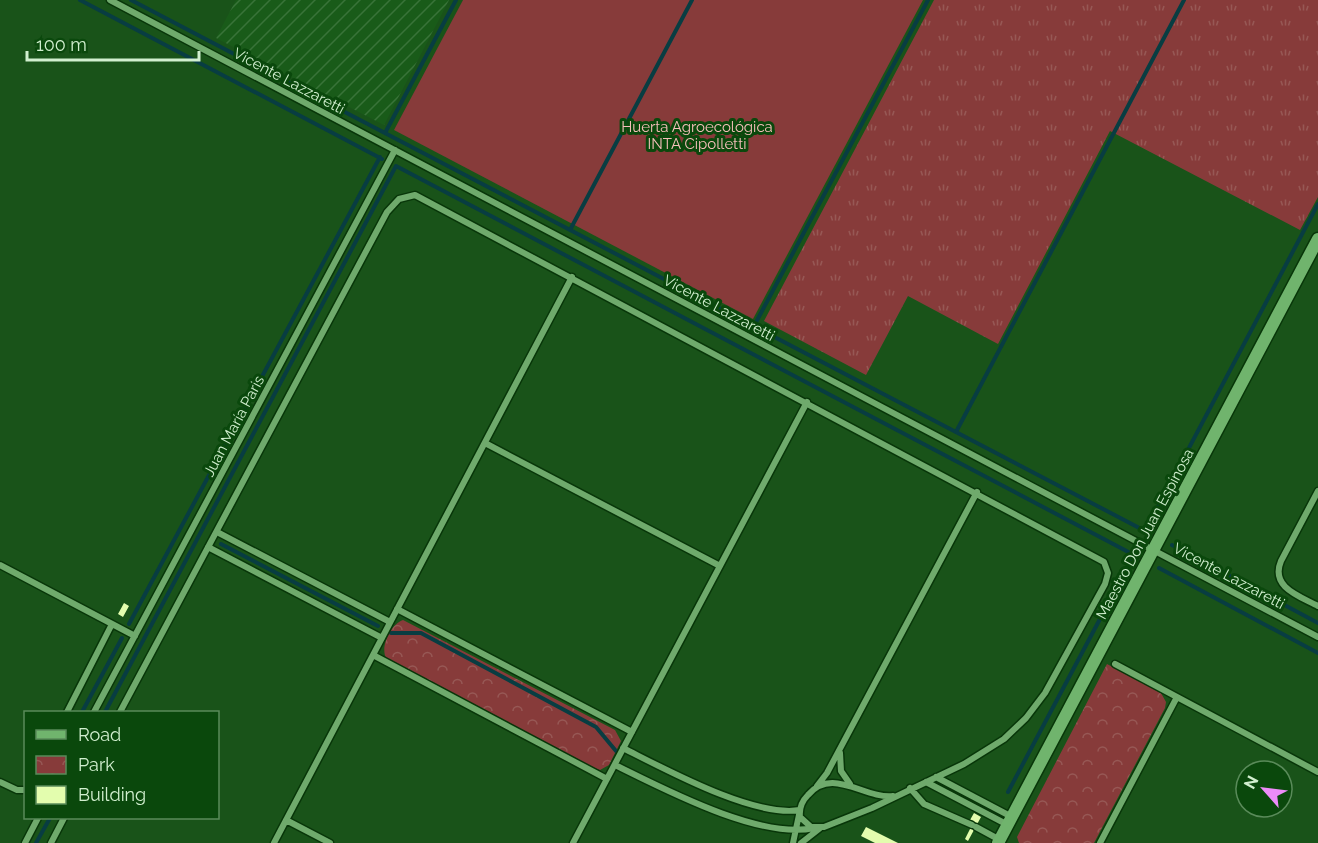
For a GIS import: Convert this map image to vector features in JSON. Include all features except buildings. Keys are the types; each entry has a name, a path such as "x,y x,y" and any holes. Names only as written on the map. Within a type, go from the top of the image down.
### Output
{"main road":[{"name":"Maestro Don Juan Espinosa","path":"999,841 1318,239"}],"street":[{"name":"Vicente Lazzaretti","path":"110,0 1318,637"},
{"name":"Juan María Paris","path":"95,711 395,150"},
{"path":"121,711 387,212 399,199 410,195 421,197 1097,556 1106,565 1108,573 1105,584 1050,684 1026,718 988,751 872,808 824,827 801,843"},
{"path":"274,843 572,277"},
{"path":"573,843 807,402"},
{"path":"485,442 720,566"},
{"path":"1318,491 1281,561 1278,573 1280,582 1286,588 1318,606"},
{"path":"793,843 805,798 827,773 977,492"},
{"path":"217,532 390,622"},
{"path":"208,547 382,638"},
{"path":"0,565 135,636"},
{"path":"397,609 632,732"},
{"path":"68,711 112,624"},
{"path":"373,655 607,779"},
{"path":"1115,664 1318,772"},
{"path":"1100,843 1177,697"},
{"path":"842,744 840,767 842,775 853,786"},
{"path":"623,748 678,775 726,794 771,809 800,810"},
{"path":"615,765 713,809 762,825 795,830 824,827"},
{"path":"936,777 1010,821"},
{"path":"0,782 17,790 24,790"},
{"path":"814,789 835,782 853,786 875,796 893,796"},
{"path":"926,782 1010,821"},
{"path":"910,789 924,804 974,826 999,841"},
{"path":"800,810 801,820 815,828"},
{"path":"25,843 37,819"},
{"path":"51,843 63,819"},
{"path":"286,820 330,843"}],"shaded area":[{"path":"236,0 449,0 384,125 216,38"}],"green space":[{"name":"Huerta Agroecológica INTA Cipolletti","path":"463,0 923,0 753,319 394,130"},
{"path":"934,0 1318,0 1318,197 1300,230 1110,131 998,344 908,296 866,375 764,321"},
{"path":"403,620 615,730 621,741 609,765 600,770 594,768 386,658 384,648 388,636 394,626"},
{"path":"1107,664 1161,693 1166,702 1165,708 1094,843 1019,843 1017,837"}],"waterway":[{"path":"80,0 382,159"},
{"path":"131,0 1147,532"},
{"path":"385,133 456,0"},
{"path":"570,230 692,0"},
{"path":"754,326 928,0"},
{"path":"956,432 1184,0"},
{"path":"129,624 380,157"},
{"path":"106,711 396,166 1136,556"},
{"path":"1145,531 1318,204"},
{"path":"221,544 378,626"},
{"path":"1172,545 1318,623"},
{"path":"1008,792 1134,555"},
{"path":"1159,568 1318,653"},
{"path":"391,633 421,633 596,727 616,751"},
{"path":"83,711 122,638"},
{"path":"36,843 49,819"}]}
